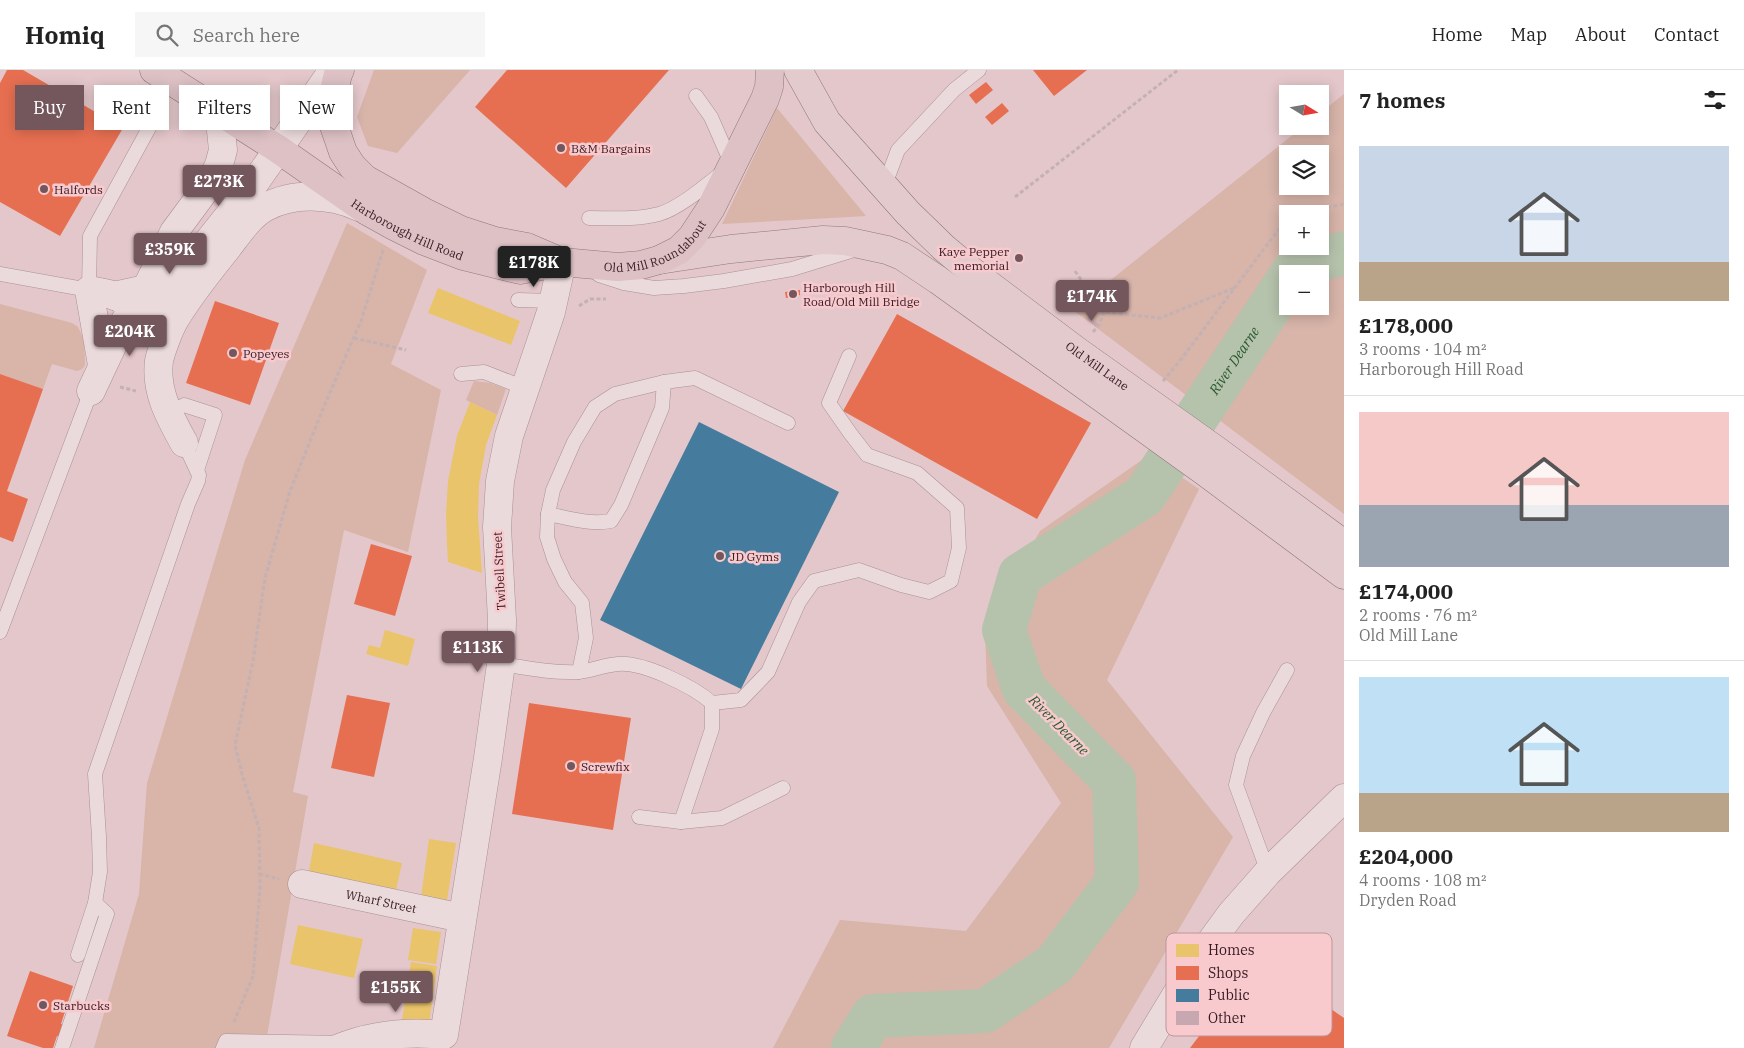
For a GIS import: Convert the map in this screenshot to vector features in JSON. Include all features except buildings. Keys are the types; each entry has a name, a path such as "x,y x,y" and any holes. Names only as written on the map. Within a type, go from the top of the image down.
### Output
{"highway":[{"name":"Harborough Hill Road","path":"154,70 179,86"},
{"name":"Old Mill Roundabout","path":"340,70 332,99 333,123 343,152 352,166 365,179 461,230 495,241 527,247 562,262 618,268 659,260 678,250 692,237 711,208 765,100 770,70"},
{"name":"Harborough Hill Road","path":"248,130 368,211 424,241 463,256 520,270 562,262"}],"main road":[{"name":"Old Mill Lane","path":"798,70 826,122 908,213 944,248 980,278 1077,351 1169,432"},
{"path":"659,260 731,249 824,240 878,248"},
{"name":"Old Mill Lane","path":"878,248 902,256 1210,461 1344,544"},
{"name":"Old Mill Lane","path":"1210,461 1344,575"}],"street":[{"path":"96,379 121,295 199,253 254,184 333,70"},
{"path":"96,379 121,295 174,232 205,190 219,165 223,150 221,130"},
{"path":"184,443 165,406 159,388 159,360 173,323 214,266 254,216 275,203 298,197 315,196 334,199 368,211"},
{"name":"Twibell Street","path":"443,1042 501,664 502,620 497,527 500,481 509,436 554,302 562,262"},
{"path":"121,295 151,306 167,301 190,288 214,266"},
{"path":"1217,933 1231,914 1268,872 1344,798"},
{"path":"1268,872 1344,826"},
{"name":"Wharf Street","path":"302,884 462,918"},
{"path":"1144,1048 1166,1012"},
{"path":"345,1045 381,1035 415,1032 443,1042"}],"lane":[{"path":"884,187 898,150 954,90 979,70"},
{"path":"590,218 635,218 660,214 678,206 732,166 711,117 696,96"},
{"path":"121,295 90,236 148,130"},
{"name":"Harborough Hill Road","path":"562,262 624,283 654,288 724,281 792,269 878,248"},
{"path":"0,274 121,295"},
{"path":"518,300 554,302"},
{"path":"501,664 553,672 578,672 620,664 652,670 703,695 712,703 741,700 768,672 799,602 814,580 860,570 901,585 929,592 951,581 959,548 957,508 917,473 867,455 829,403 848,356"},
{"path":"461,374 484,372 525,388"},
{"path":"578,672 586,638 582,603 565,582 554,559 547,537 548,514 554,490 574,442 596,407 615,394 664,382 695,378 788,423"},
{"path":"0,632 96,379"},
{"path":"548,514 595,522 611,522 621,505 662,408 664,382"},
{"path":"165,406 184,405 215,415 197,470"},
{"path":"78,955 95,903 100,863 95,774 198,481 199,475 184,443"},
{"path":"1268,872 1236,785 1243,756 1263,713 1287,670"},
{"path":"682,822 712,730 712,703"},
{"path":"639,817 682,822 722,818 783,788"},
{"path":"62,1048 107,914 95,903"},
{"path":"224,1044 345,1045"}],"path":[{"path":"1015,197 1178,70"},
{"path":"1329,207 1344,204"},
{"path":"224,1044 253,976 260,889 258,828 235,744 253,661 265,578 290,491 361,321 384,245 394,226"},
{"path":"1179,362 1279,229"},
{"path":"1075,272 1104,312 1160,318 1235,288"},
{"path":"1087,338 1099,325 1104,312"},
{"path":"354,338 406,350"},
{"path":"96,379 165,406"}],"shaded area":[{"path":"374,70 470,70 397,153 368,146 357,117"},
{"path":"1344,94 1344,514 1073,310 1279,146 1279,195 1329,195 1329,145 1280,145 1293,135 1329,135 1329,106"},
{"path":"777,108 866,216 722,224"},
{"path":"347,223 427,270 391,364 441,390 408,552 344,530 293,792 308,796 265,1048 94,1048 139,894 147,783 245,460"},
{"path":"0,304 72,323 78,327 84,340 85,365 82,369 77,371 52,364 43,389 0,374"},
{"path":"474,381 490,383 506,389 497,415 466,400"},
{"path":"1149,455 1199,489 1107,680 1233,837 1177,933 1166,933 1166,951 1109,1048 773,1048 840,920 966,931 1061,803 987,686 985,630 1040,531"}],"waterway":[{"name":"River Dearne","path":"1301,265 1344,253"},
{"name":"River Dearne","path":"853,1048 873,1016 985,1011 1055,964 1117,882 1114,781 1024,689 1004,630 1020,575 1144,496 1279,294"}],"place":[{"name":"B&M Bargains","path":"561,148"},
{"name":"Halfords","path":"44,189"},
{"name":"Kaye Pepper memorial","path":"1019,258"},
{"name":"Harborough Hill Road/Old Mill Bridge","path":"793,294"},
{"name":"Popeyes","path":"233,353"},
{"name":"JD Gyms","path":"720,556"},
{"name":"Screwfix","path":"571,766"},
{"name":"Starbucks","path":"43,1005"}]}
